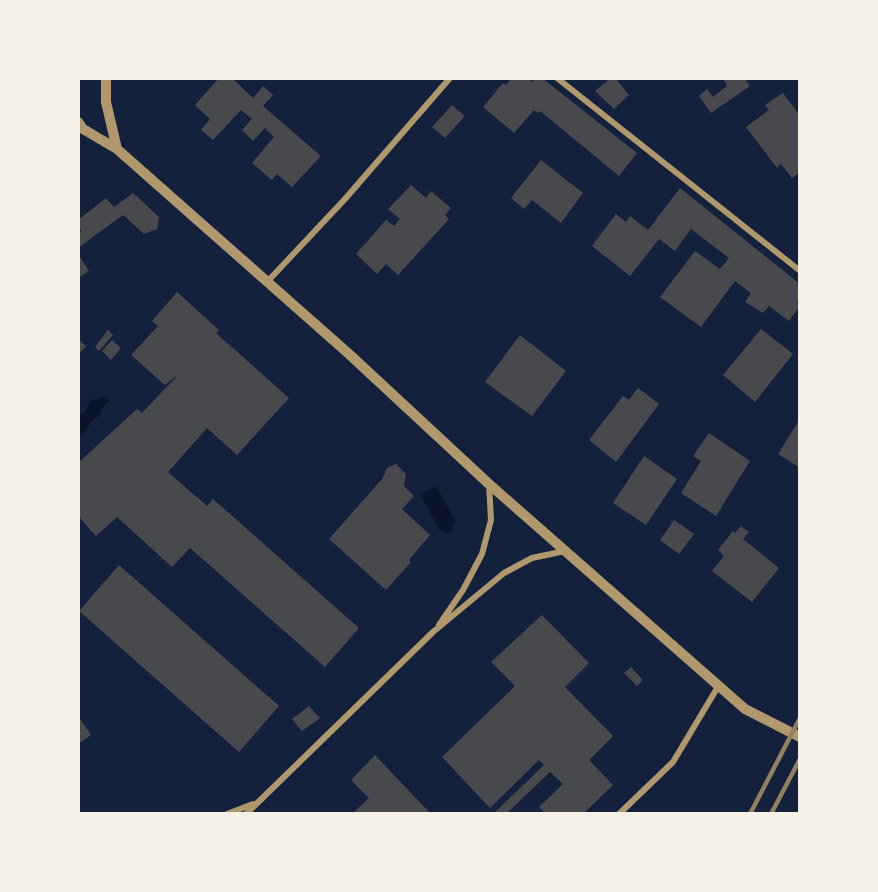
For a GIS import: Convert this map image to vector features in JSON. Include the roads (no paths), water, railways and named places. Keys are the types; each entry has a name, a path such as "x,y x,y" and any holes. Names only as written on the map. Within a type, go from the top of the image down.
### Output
{"street":[{"path":"106,78 106,102 117,148"},
{"path":"267,282 345,199 450,78"},
{"path":"556,78 799,270"},
{"path":"78,122 83,129 117,148 489,484 746,709 800,737"},
{"path":"433,632 463,590 482,554 491,520 489,484"},
{"path":"246,814 433,632 504,573 532,558 565,551"},
{"path":"619,814 673,762 719,685"},
{"path":"227,814 254,804"}],"water":[{"path":"105,396 109,401 101,410 100,415 91,421 86,431 78,435 78,415 85,412 90,401"},
{"path":"436,486 456,522 453,524 453,530 447,534 443,530 440,531 420,494"}],"railway":[{"path":"750,814 800,718"},
{"path":"771,814 800,759"}]}
